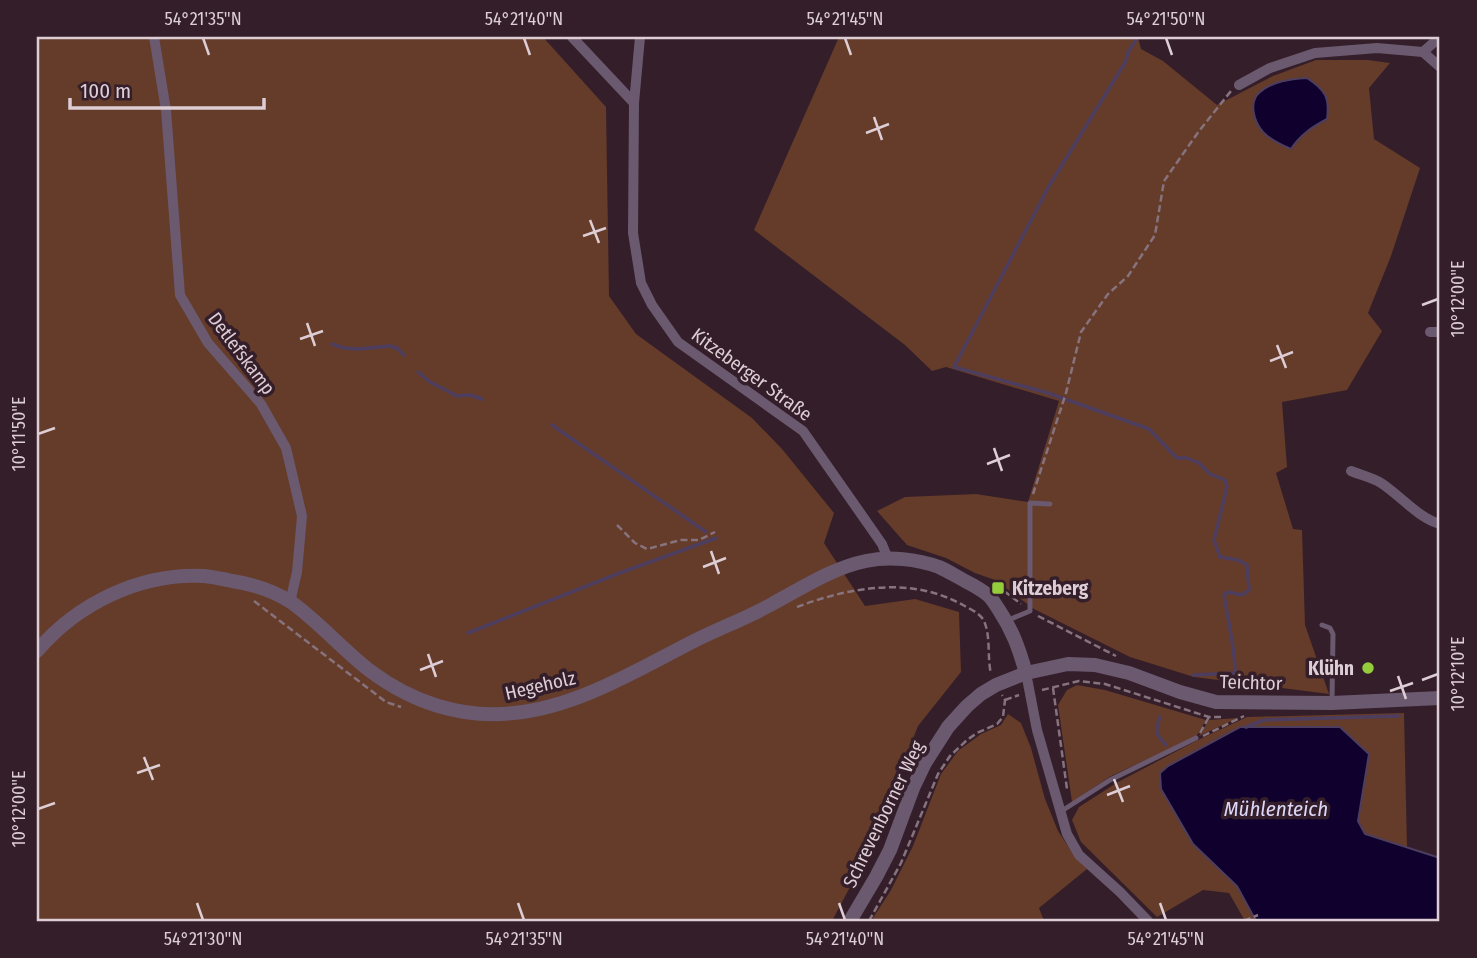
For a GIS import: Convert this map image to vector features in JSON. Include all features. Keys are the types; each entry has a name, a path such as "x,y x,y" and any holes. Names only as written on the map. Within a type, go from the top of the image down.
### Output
{"street":[{"name":"Detlefskamp","path":"154,37 166,110 180,295 208,343 261,404 286,448 302,516 297,572 290,602"},
{"path":"572,37 634,103"},
{"name":"Kitzeberger Straße","path":"640,37 634,103 633,233 641,283 652,305 678,342 803,431 876,535 888,559"},
{"path":"1423,52 1440,37"},
{"path":"1239,85 1270,68 1315,53 1377,48 1423,52 1440,67"},
{"path":"1351,471 1381,483 1431,521 1440,524"},
{"name":"Hegeholz","path":"37,651 65,622 99,600 135,584 170,577 205,576 270,591 290,602 369,670 397,689 434,706 485,714 515,713 550,706 587,694 768,606 830,572 862,562 888,559 940,568 989,596 1018,643 1026,673"},
{"name":"Teichtor","path":"1026,673 1068,664 1095,665 1129,673 1216,702 1332,703 1440,698"},
{"path":"1026,673 1037,730 1065,809 1067,834 1079,855 1148,921"},
{"name":"Schrevenborner Weg","path":"850,921 890,850 925,763 948,727 981,694 1026,673"}],"lane":[{"path":"1006,621 1030,611 1030,503 1050,504"},
{"path":"1322,625 1330,628 1333,635 1332,703"},
{"path":"1065,809 1110,780 1196,738"}],"path":[{"path":"1030,503 1066,393 1081,332 1108,294 1128,276 1155,235 1164,181 1228,93 1239,85"},
{"path":"617,525 635,543 647,549 681,540 699,540 715,533"},
{"path":"996,585 1030,611 1116,655 1129,673"},
{"path":"793,608 832,596 877,587 928,590 954,600 979,614 984,621 990,671 1005,700 1003,718 967,740 950,756 938,774 901,863 869,921"},
{"path":"247,596 386,702 408,709"},
{"path":"1053,688 1065,809"},
{"path":"1196,738 1216,702"},
{"path":"1196,738 1246,716"},
{"path":"1244,921 1258,915"}],"shaded area":[{"path":"37,37 543,37 606,107 609,296 636,334 752,418 782,449 834,513 824,543 865,606 915,599 959,612 961,672 918,726 868,853 832,921 37,921"},
{"path":"839,37 1138,37 1141,49 1163,61 1217,105 1273,76 1316,60 1368,60 1390,63 1369,88 1374,139 1420,168 1391,256 1368,313 1382,331 1347,390 1282,402 1287,467 1276,473 1293,529 1302,530 1305,625 1329,694 1194,677 1130,657 1034,609 995,580 946,558 907,545 877,511 905,497 976,494 1028,502 1059,401 946,367 932,371 905,345 754,230"},
{"path":"1077,685 1105,690 1206,720 1196,737 1111,776 1072,802 1058,705 1067,690"},
{"path":"1404,713 1407,847 1364,834 1358,821 1369,754 1340,727 1240,727 1168,766 1193,844 1237,886 1256,921 1245,921 1229,893 1203,890 1157,917 1081,842 1072,820 1079,807 1118,782 1247,717"},
{"path":"1008,714 1021,723 1058,831 1087,869 1039,908 1044,921 871,921 891,890 913,846 941,774 958,751 981,734 1001,725"},
{"path":"1238,718 1199,736 1209,720"}],"water":[{"path":"1307,78 1325,95 1328,105 1327,119 1307,132 1291,149 1263,132 1255,118 1254,101 1260,92 1271,85"},
{"name":"Mühlenteich","path":"1240,727 1340,727 1369,754 1358,821 1365,834 1440,858 1440,921 1256,921 1237,886 1193,844 1161,789 1160,773 1168,766"}],"waterway":[{"path":"1138,37 1049,186 954,367 1048,393 1149,429 1177,458 1187,458 1199,463 1210,474 1225,480 1227,487 1214,540 1220,557 1238,560 1247,565 1249,590 1242,595 1228,592 1224,595 1235,673 1193,675"},
{"path":"332,344 358,349 390,346 397,348 404,355"},
{"path":"418,372 430,382 457,396 470,395 482,399"},
{"path":"552,425 706,532"},
{"path":"468,633 716,538"},
{"path":"1246,727 1264,720 1399,716"},
{"path":"1160,717 1157,732 1166,745"}],"place":[{"name":"Kitzeberg","path":"998,588"},
{"name":"Klühn","path":"1368,668"}]}
